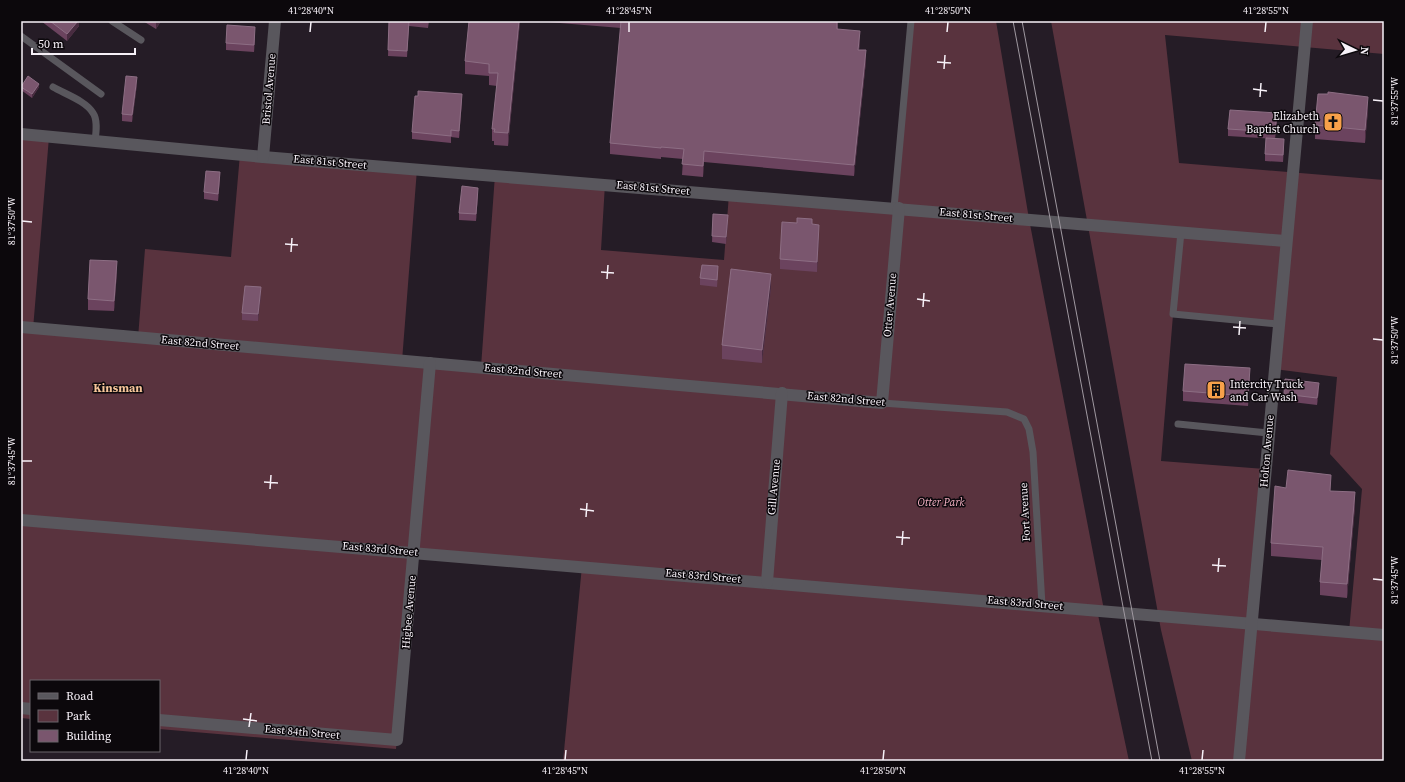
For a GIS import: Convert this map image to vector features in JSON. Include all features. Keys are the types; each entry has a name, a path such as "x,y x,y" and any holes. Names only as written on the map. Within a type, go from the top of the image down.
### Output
{"street":[{"name":"Bristol Avenue","path":"263,156 275,21"},
{"name":"Holton Avenue","path":"1239,761 1307,21"},
{"name":"East 81st Street","path":"21,134 263,156 1286,241"},
{"name":"Otter Avenue","path":"882,403 897,208"},
{"name":"East 82nd Street","path":"21,327 882,403"},
{"name":"Higbee Avenue","path":"397,740 430,363"},
{"name":"Gill Avenue","path":"767,582 782,393"},
{"name":"East 83rd Street","path":"21,520 1384,634"},
{"name":"East 84th Street","path":"160,720 397,740"}],"lane":[{"path":"112,21 141,40"},
{"path":"897,208 911,21"},
{"path":"21,36 101,94"},
{"path":"53,88 86,105 94,113 96,120 95,141"},
{"path":"1181,232 1173,314 1278,324"},
{"name":"East 82nd Street","path":"882,403 1007,412 1024,419"},
{"name":"Fort Avenue","path":"1024,419 1029,429 1033,452 1042,605"},
{"path":"1178,424 1268,433"}],"green space":[{"name":"Otter Park","path":"911,21 996,21 1029,219 1104,610 1097,610 1129,761 563,761 582,566 414,552 396,749 160,729 160,680 30,680 30,719 21,718 21,134 49,137 33,329 138,338 145,249 231,257 240,154 417,169 402,361 481,367 495,175 605,184 601,250 724,260 729,194 894,208"},
{"path":"1051,21 1384,21 1384,54 1165,35 1179,163 1384,180 1384,761 1192,761 1161,630","holes":["1173,315 1278,324 1274,369 1337,377 1330,454 1362,489 1349,632 1252,623 1265,469 1161,461"]}],"building":[{"path":"50,21 78,21 67,34"},
{"path":"389,21 409,21 407,51 388,50"},
{"path":"469,21 519,21 508,133 494,132 495,129 492,129 498,73 489,73 489,64 465,61"},
{"path":"621,21 837,21 837,29 860,31 858,50 866,50 854,165 704,151 703,166 682,164 684,149 610,143"},
{"path":"227,25 255,27 254,45 226,43"},
{"path":"28,76 39,84 32,94 21,87"},
{"path":"126,76 137,77 132,115 122,114"},
{"path":"418,91 462,94 459,131 451,130 451,136 412,132 415,96 418,96"},
{"path":"1328,92 1368,97 1365,130 1315,125 1318,94 1328,94"},
{"path":"1230,110 1277,113 1275,132 1228,129"},
{"path":"1266,138 1284,139 1283,155 1265,154"},
{"path":"206,171 220,172 218,194 204,192"},
{"path":"462,186 478,188 476,214 459,213"},
{"path":"713,214 728,215 726,237 712,236"},
{"path":"797,218 812,219 812,224 819,225 817,262 780,259 782,222 797,223"},
{"path":"90,260 117,261 114,301 88,299"},
{"path":"702,265 718,266 717,280 700,278"},
{"path":"731,269 771,274 762,350 722,345"},
{"path":"245,286 261,287 258,314 242,313"},
{"name":"Intercity Truck and Car Wash","path":"1185,364 1250,368 1248,396 1183,391"},
{"path":"1285,379 1319,383 1317,398 1284,394"},
{"path":"1288,470 1331,475 1330,491 1355,492 1347,584 1320,582 1323,547 1271,543 1275,486 1286,488"}],"tram line":[{"path":"1013,21 1152,761"},
{"path":"1022,21 1160,761"}],"place":[{"name":"Elizabeth Baptist Church","path":"1333,122"},
{"name":"Intercity Truck and Car Wash","path":"1216,390"}],"district":[{"name":"Kinsman","path":"118,388"}]}
